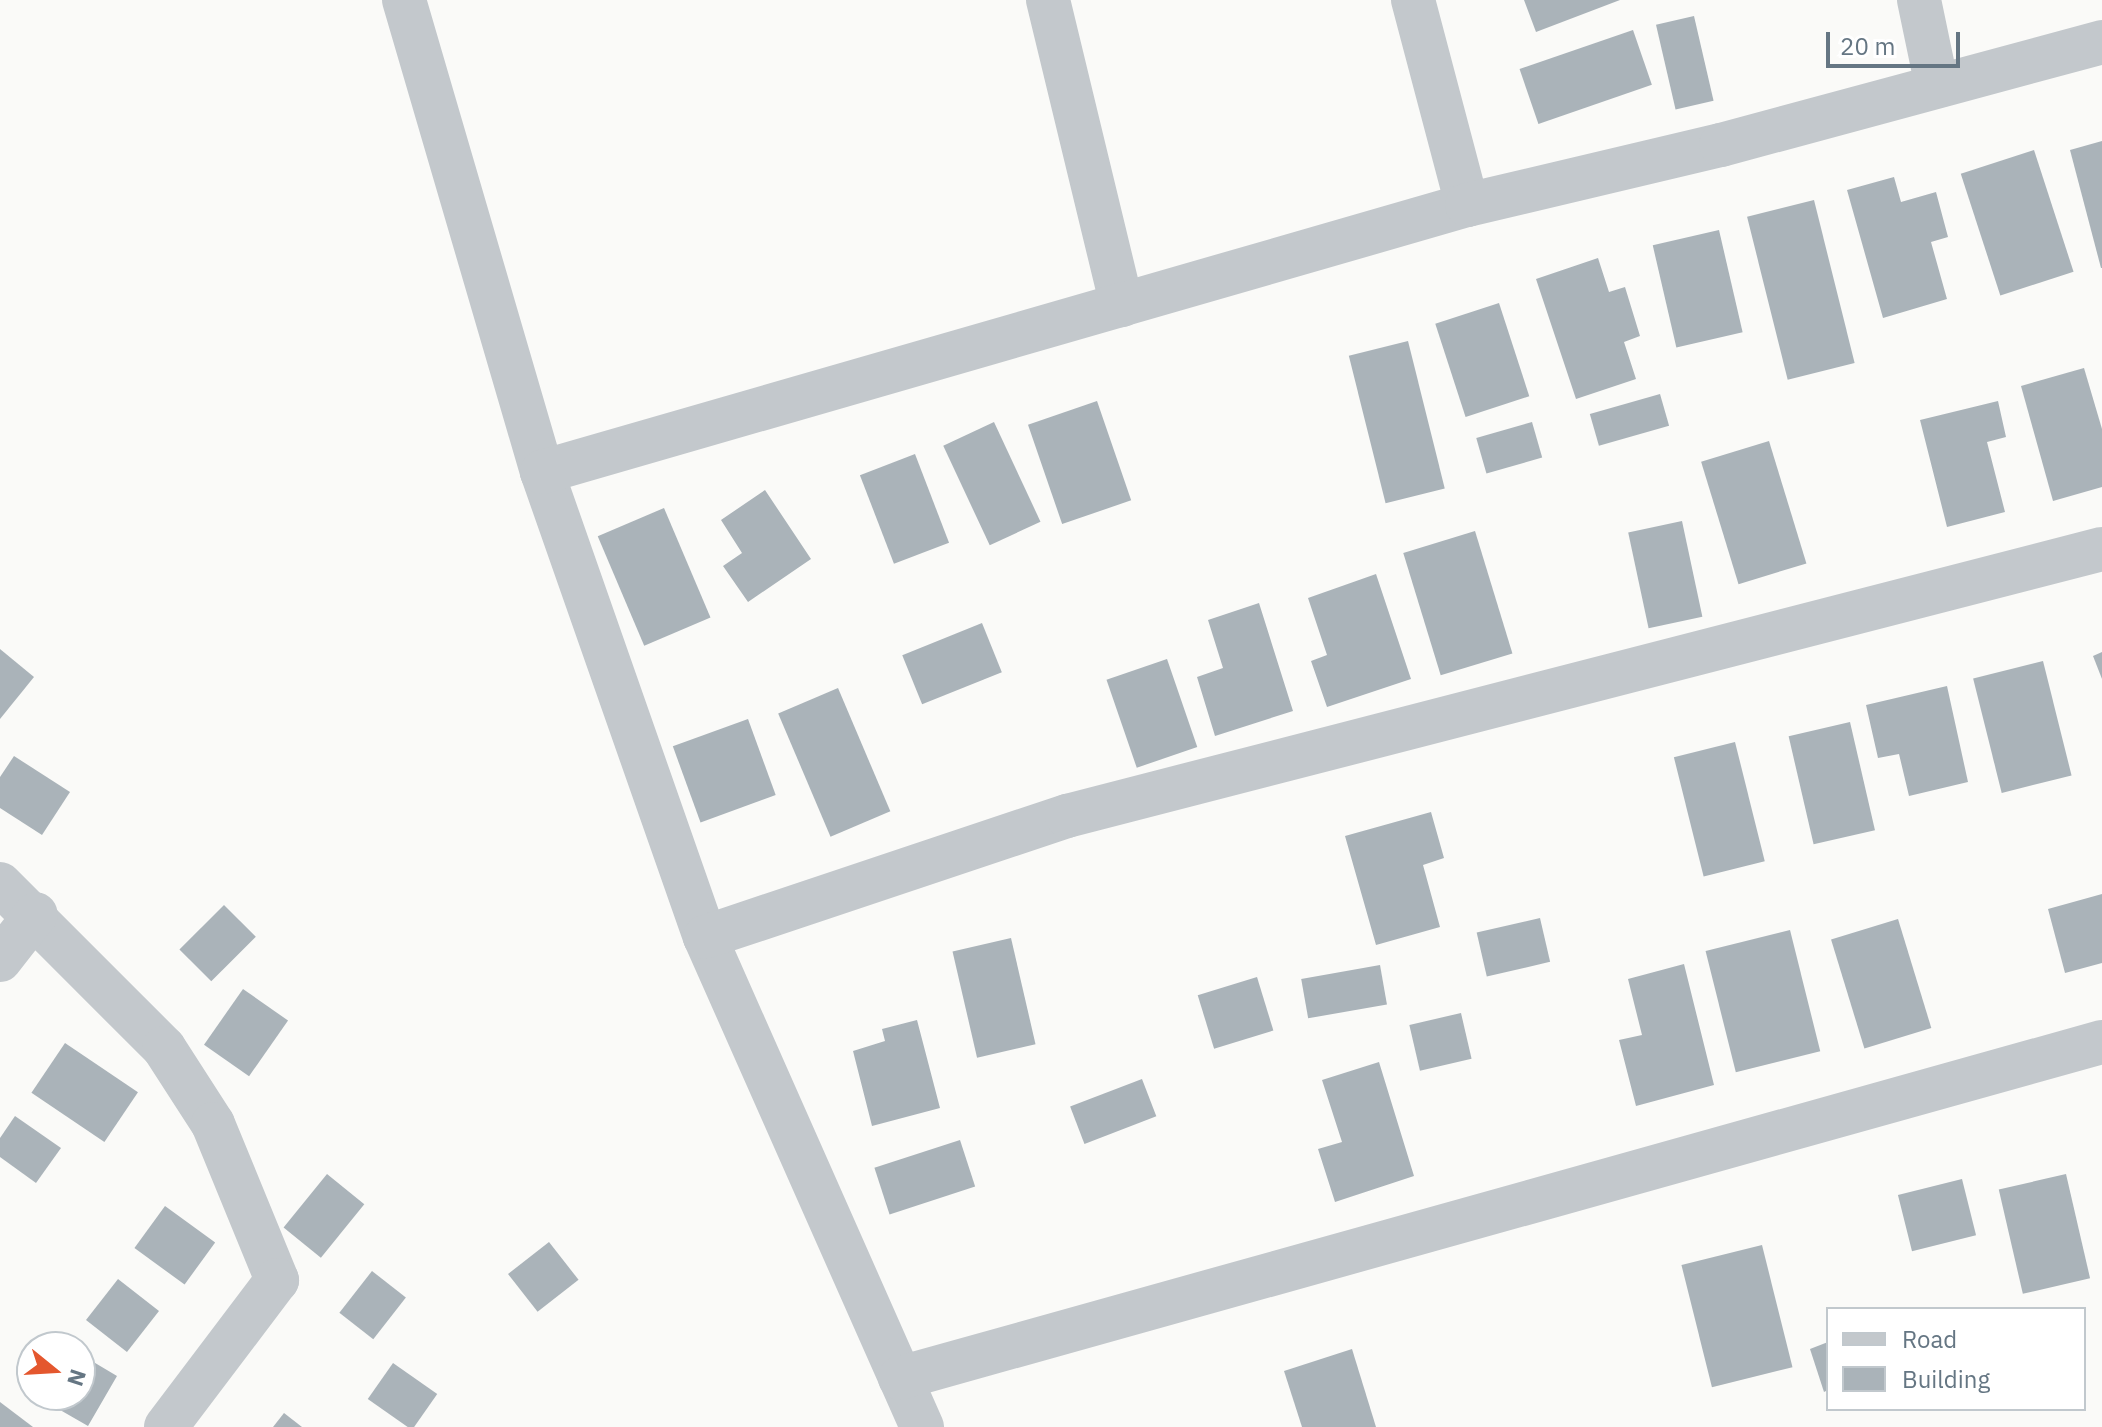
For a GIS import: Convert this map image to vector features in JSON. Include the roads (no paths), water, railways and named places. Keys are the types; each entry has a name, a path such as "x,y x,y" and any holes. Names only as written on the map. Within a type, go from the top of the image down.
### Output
{"street":[{"path":"404,0 542,472 705,937 922,1427"},
{"path":"1048,0 1122,305"},
{"path":"1413,0 1467,205"},
{"path":"1919,0 1937,86"},
{"path":"542,472 1467,205 2102,42"},
{"path":"705,937 1067,816 2102,549"},
{"path":"0,884 36,914 164,1048 213,1124 277,1280 166,1427"},
{"path":"0,960 36,914"},
{"path":"900,1378 2102,1042"}]}
